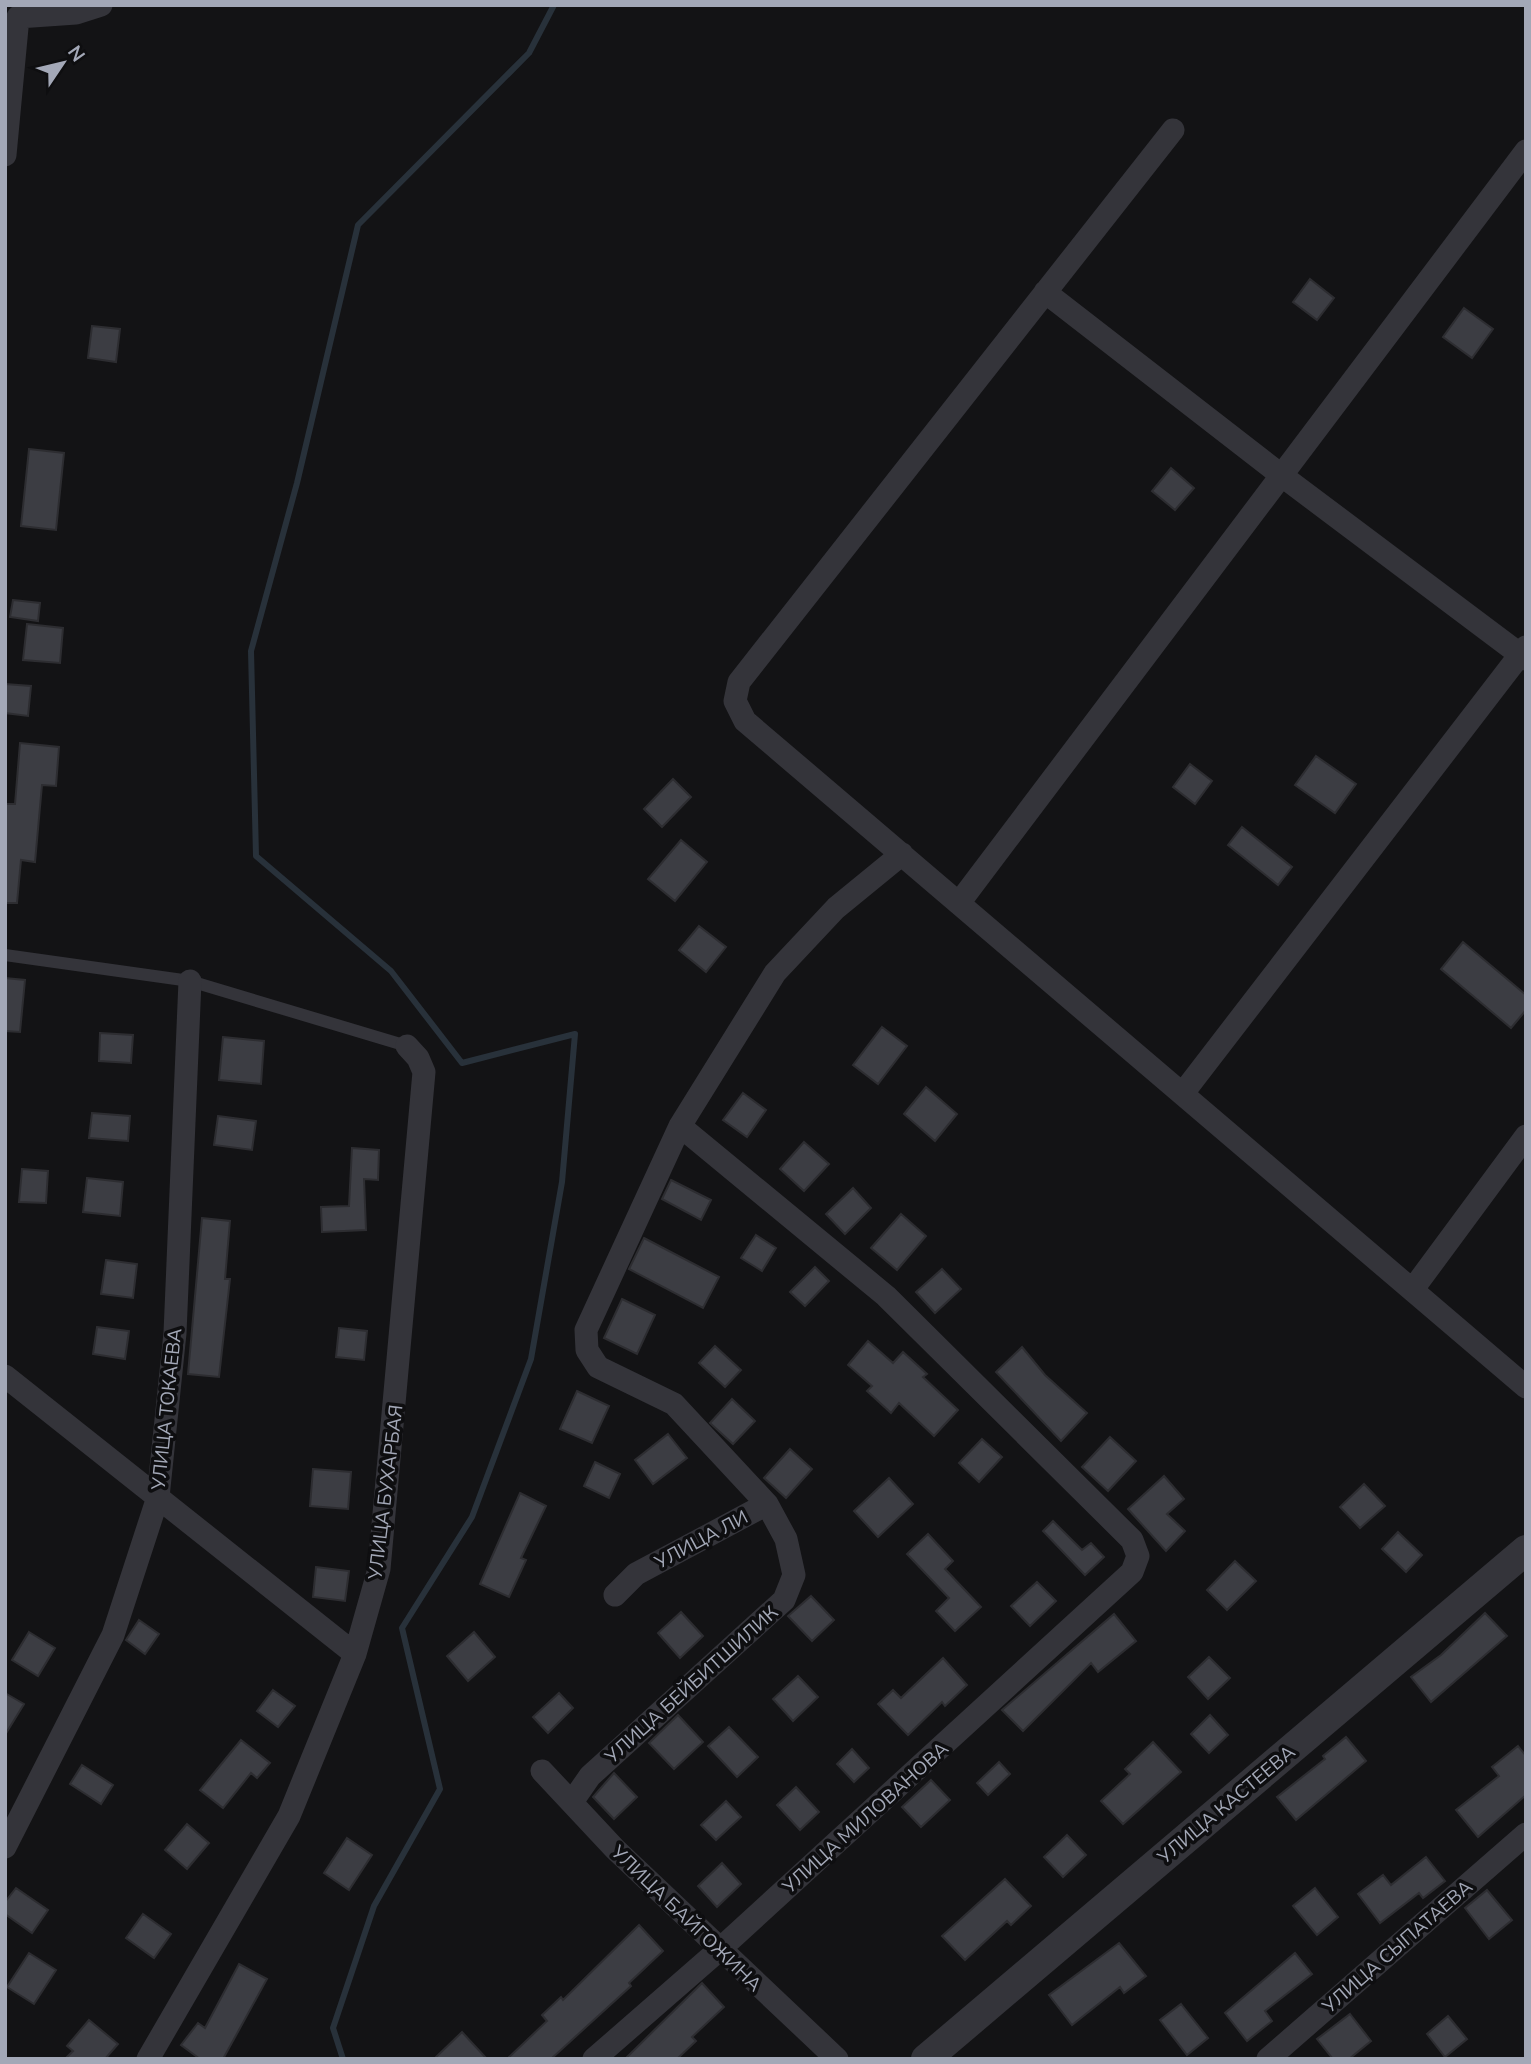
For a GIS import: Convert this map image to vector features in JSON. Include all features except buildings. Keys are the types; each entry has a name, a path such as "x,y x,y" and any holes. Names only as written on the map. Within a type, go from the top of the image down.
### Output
{"street":[{"path":"5,155 12,11 76,13 101,5"},
{"path":"1173,130 739,682 735,701 745,721 1526,1387"},
{"path":"959,903 1526,151"},
{"path":"1045,292 1281,475 1524,654 1183,1093"},
{"name":"УЛИЦА БЕЙБИТШИЛИК","path":"572,1802 590,1776 784,1600 793,1575 786,1539 767,1504 674,1404 598,1367 587,1350 586,1330 680,1126 775,973 836,908 902,854"},
{"name":"УЛИЦА ТОКАЕВА","path":"5,1847 113,1635 158,1496 175,1333 190,981"},
{"name":"УЛИЦА БУХАРБАЯ","path":"148,2059 289,1816 355,1654 379,1569 424,1072 418,1058 407,1046"},
{"name":"УЛИЦА МИЛОВАНОВА","path":"594,2059 719,1950 1132,1572 1138,1556 1132,1540 886,1296 680,1126"},
{"path":"1413,1289 1526,1136"},
{"path":"5,1376 355,1654"},
{"name":"УЛИЦА ЛИ","path":"615,1595 627,1568 767,1504"},
{"name":"УЛИЦА КАСТЕЕВА","path":"926,2059 1526,1550"},
{"name":"УЛИЦА БАЙГОЖИНА","path":"542,1772 615,1849 837,2059"},
{"name":"УЛИЦА СЫПАТАЕВА","path":"1268,2059 1526,1834"}],"lane":[{"path":"5,955 190,981 407,1046"}],"waterway":[{"path":"343,2059 333,2028 374,1906 440,1789 402,1628 472,1517 531,1359 562,1182 575,1034 462,1063 391,971 256,856 251,651 297,483 358,225 529,53 554,5"}]}
